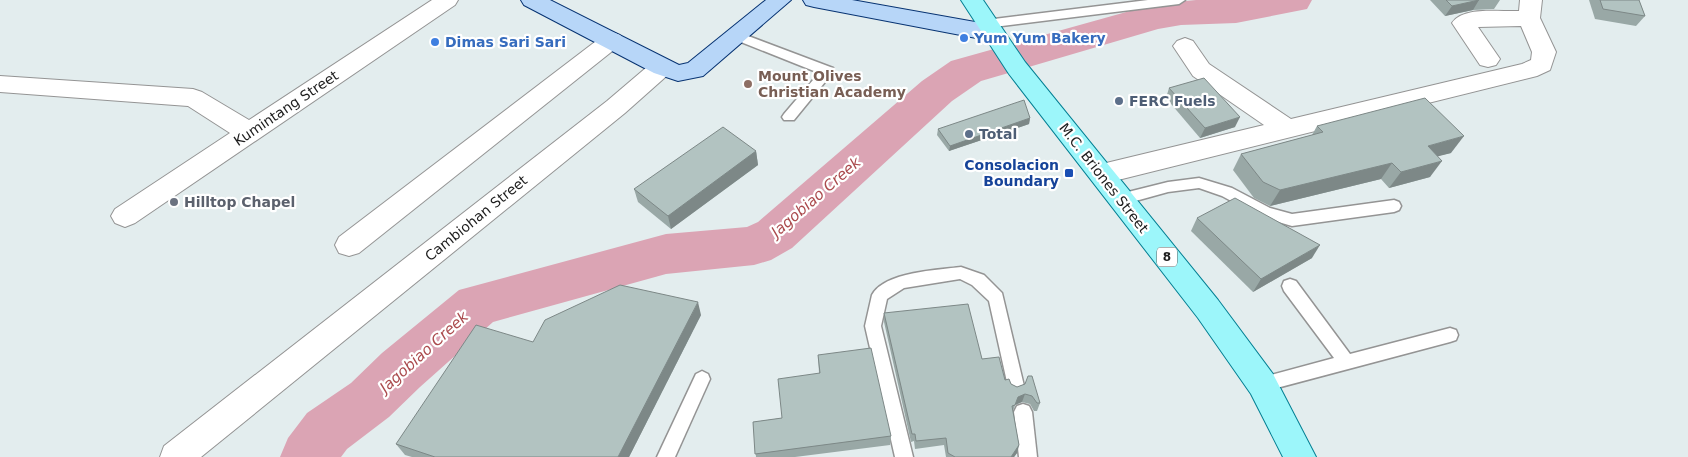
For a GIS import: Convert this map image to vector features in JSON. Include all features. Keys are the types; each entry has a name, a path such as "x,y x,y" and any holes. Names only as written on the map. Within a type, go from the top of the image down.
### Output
{"main road":[{"name":"M.C. Briones Street","path":"972,0 999,43 1208,309 1262,384 1300,457"}],"street":[{"name":"Kumintang Street","path":"125,216 447,0"},
{"path":"532,0 662,67 678,73 695,70 735,35 780,0"},
{"path":"814,0 999,43"},
{"path":"1102,174 1529,70 1542,64 1544,52 1530,9 1468,20 1463,23 1488,59"},
{"path":"349,245 612,40"},
{"path":"1185,46 1191,58 1202,70 1288,129"},
{"name":"Cambiohan Street","path":"176,457 577,138 662,67"},
{"path":"0,84 193,98 250,133"}],"lane":[{"path":"999,43 1179,0"},
{"path":"735,35 828,71 789,117"},
{"path":"1121,199 1168,187 1199,183 1227,192 1266,213 1292,220 1394,206"},
{"path":"904,457 873,326 880,295 901,282 961,273 978,280 996,298 1015,386"},
{"path":"1290,286 1347,363"},
{"path":"1262,384 1450,335"},
{"path":"666,457 702,379"},
{"path":"1023,412 1028,457"}],"building":[{"path":"1446,0 1479,0 1452,6"},
{"path":"1600,0 1639,0 1645,16 1603,9"},
{"path":"1204,78 1240,117 1205,128 1169,88"},
{"path":"1425,98 1464,136 1428,146 1442,161 1401,172 1392,163 1280,190 1263,182 1241,154 1323,132 1317,126"},
{"path":"1024,100 1030,118 950,146 938,129"},
{"path":"723,127 756,151 668,216 634,189"},
{"path":"1235,198 1320,245 1261,279 1197,218"},
{"path":"620,285 698,302 618,457 435,457 396,444 476,325 533,342 545,320"},
{"path":"968,304 982,359 999,357 1005,380 1009,379 1011,384 1017,387 1025,384 1028,376 1032,376 1040,403 1037,403 1032,396 1025,394 1018,397 1015,405 1012,406 1019,445 1011,457 955,457 948,453 946,438 916,441 915,434 912,434 884,313"},
{"path":"871,348 891,436 755,454 753,422 782,418 778,379 820,373 818,355"}],"waterway":[{"name":"Jagobiao Creek","path":"308,457 327,431 370,400 401,370 477,305 666,254 754,246 775,235 937,91 966,71 1155,17 1181,13 1236,11 1293,0"}],"place":[{"name":"Yum Yum Bakery","path":"964,38"},
{"name":"Dimas Sari Sari","path":"435,42"},
{"name":"Mount Olives Christian Academy","path":"748,84"},
{"name":"FERC Fuels","path":"1119,101"},
{"name":"Total","path":"969,134"},
{"name":"Consolacion Boundary","path":"1069,173"},
{"name":"Hilltop Chapel","path":"174,202"}]}
